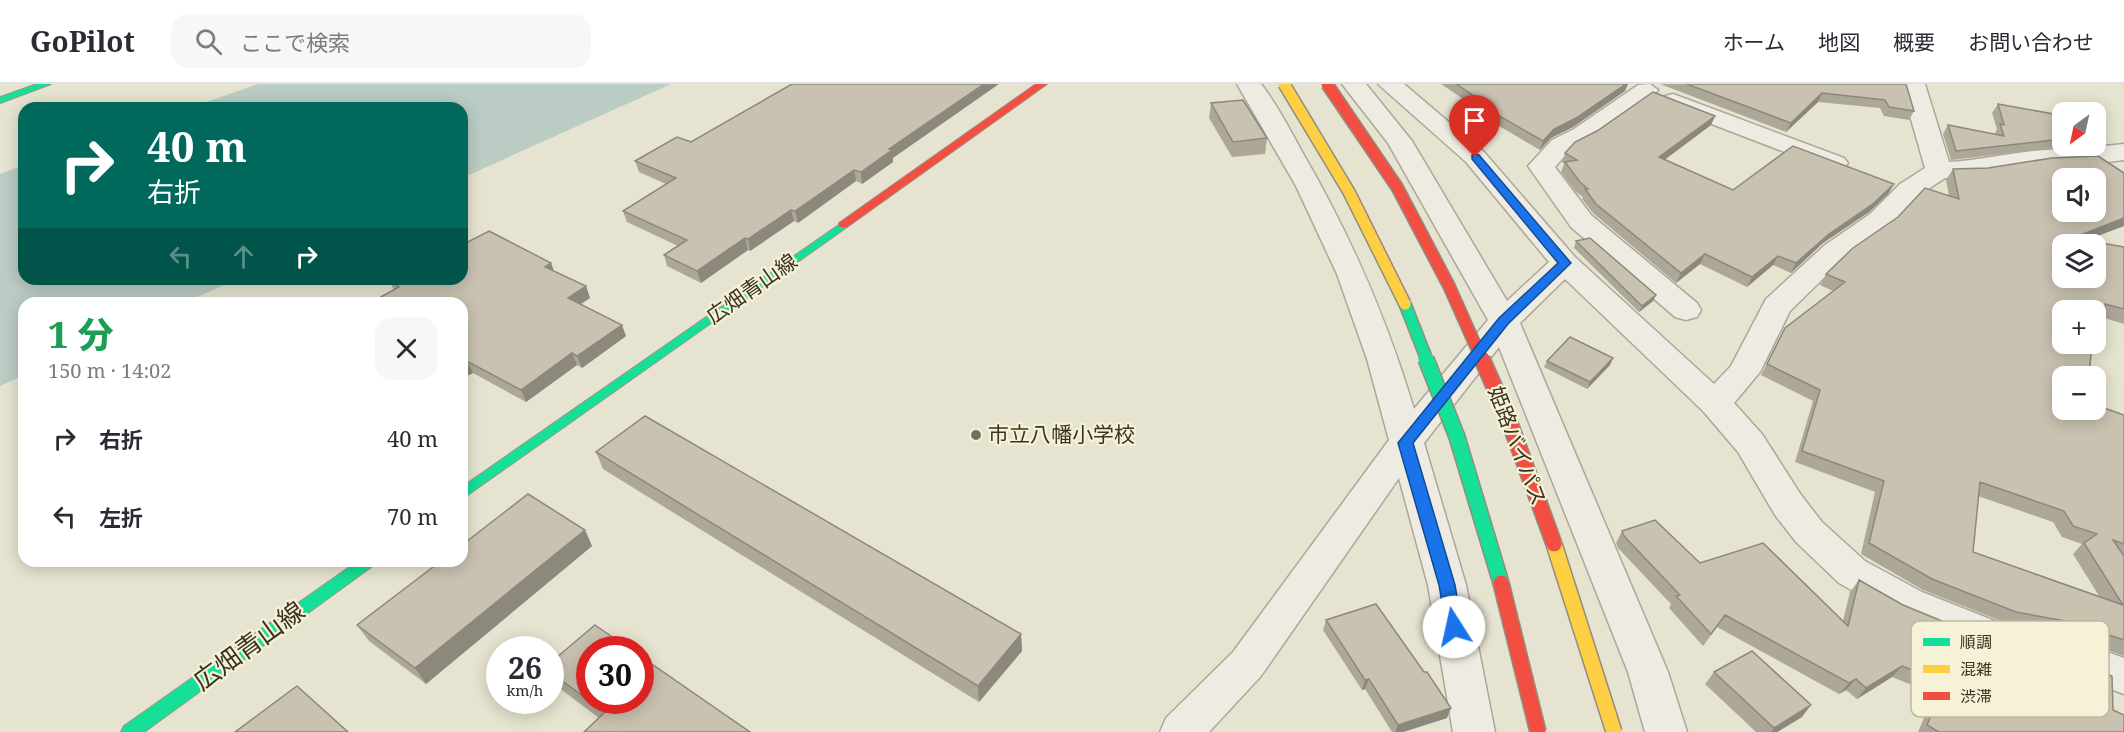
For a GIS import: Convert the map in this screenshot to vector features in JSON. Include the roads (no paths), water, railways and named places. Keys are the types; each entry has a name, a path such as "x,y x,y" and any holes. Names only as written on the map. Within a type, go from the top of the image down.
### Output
{"main road":[{"path":"0,100 46,84"},
{"name":"広畑青山線","path":"468,490 1042,84"},
{"path":"1284,84 1348,186 1396,284 1450,418 1495,559 1538,732"},
{"name":"姫路バイパス","path":"1327,84 1397,187 1449,286 1508,417 1561,563 1614,732"},
{"name":"広畑青山線","path":"130,732 361,567"}],"street":[{"path":"1249,84 1309,186 1352,274 1383,358 1405,443 1447,585 1473,732"},
{"path":"1354,84 1398,141 1504,321 1648,672 1666,732"},
{"path":"1390,84 1475,157 1565,263 1715,403 1750,443 1788,505 1809,532 1852,572 1908,603 1954,621"},
{"path":"1913,84 1939,171"},
{"path":"1686,310 1581,221 1541,166 1561,145 1583,134 1639,87 1855,170"},
{"path":"1715,403 1744,372 1778,306 1835,251 1881,220 1899,186 1939,171 1981,168 2044,158 2082,157 2124,152"},
{"path":"1181,732 1247,664 1405,443 1504,321 1565,263"},
{"path":"2109,670 2124,675"}],"place":[{"name":"市立八幡小学校","path":"976,435"}]}
